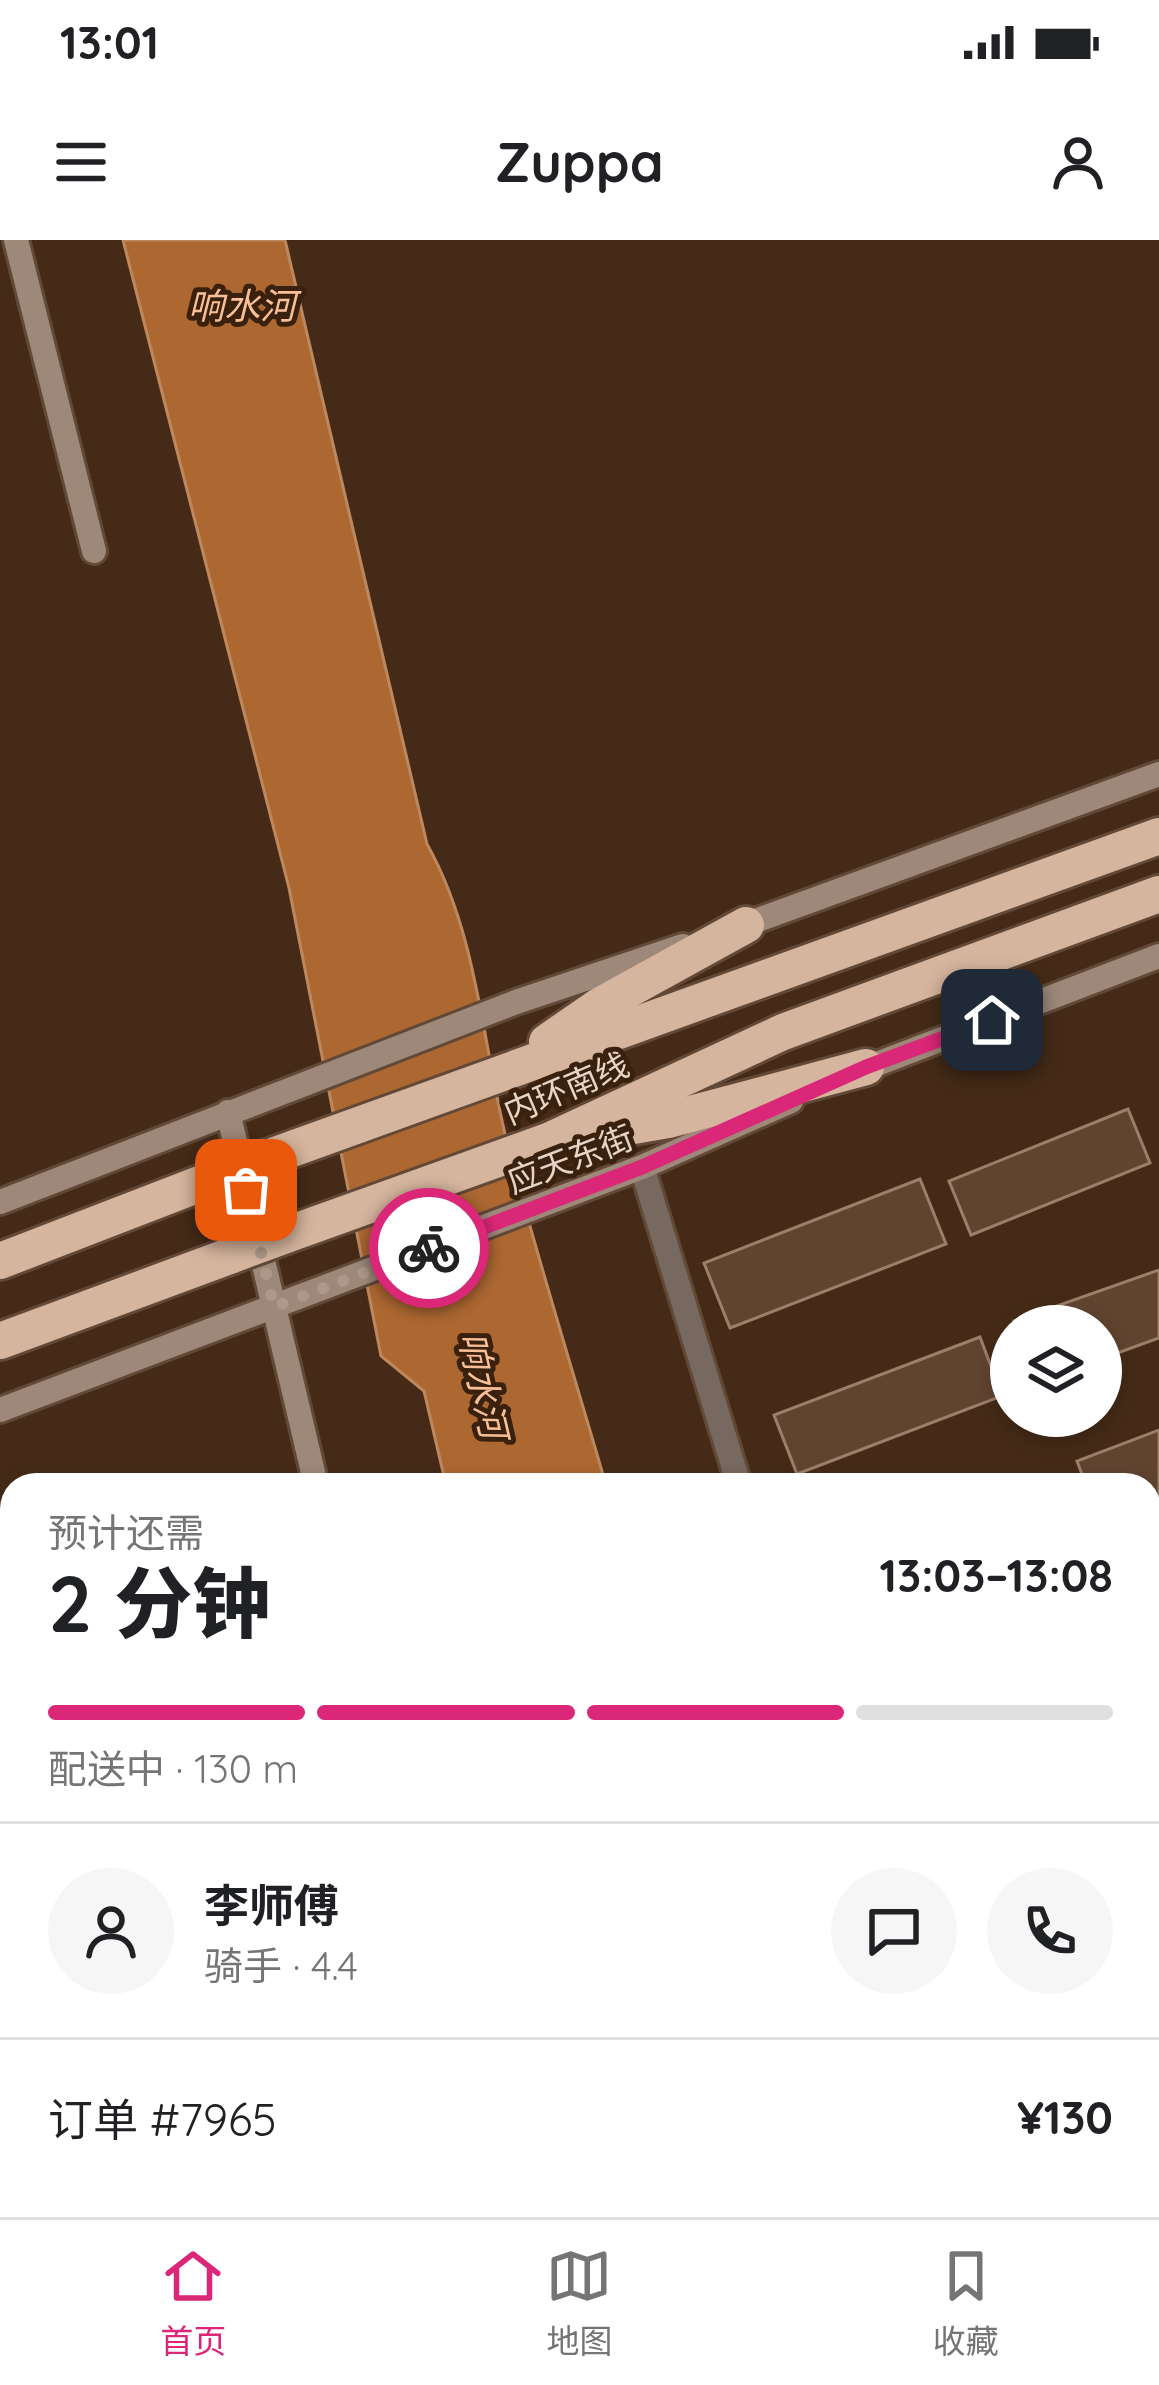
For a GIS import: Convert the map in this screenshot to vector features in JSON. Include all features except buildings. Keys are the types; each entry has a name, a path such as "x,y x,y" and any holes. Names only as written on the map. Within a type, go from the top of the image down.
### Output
{"highway":[{"name":"内环南线","path":"0,1261 305,1144 1159,836"},
{"name":"内环南线","path":"0,1341 548,1142 784,1033 1159,895"},
{"path":"503,1072 599,1006 746,925"},
{"path":"548,1142 668,1120 866,1067"}],"main road":[{"path":"16,240 94,551"},
{"path":"0,1202 517,1002 746,925 1159,774"},
{"name":"应天东街","path":"0,1410 642,1167 866,1067 1159,956"},
{"path":"227,1112 313,1473"}],"street":[{"path":"642,1167 735,1473"}],"water":[{"name":"响水河","path":"123,240 285,240 427,844 458,915 507,1142 602,1473 443,1473 424,1391 381,1356 289,888"}],"way so far":[{"path":"246,1190 274,1307 429,1248"}],"route":[{"path":"429,1248 642,1167 866,1067 992,1020"}]}
